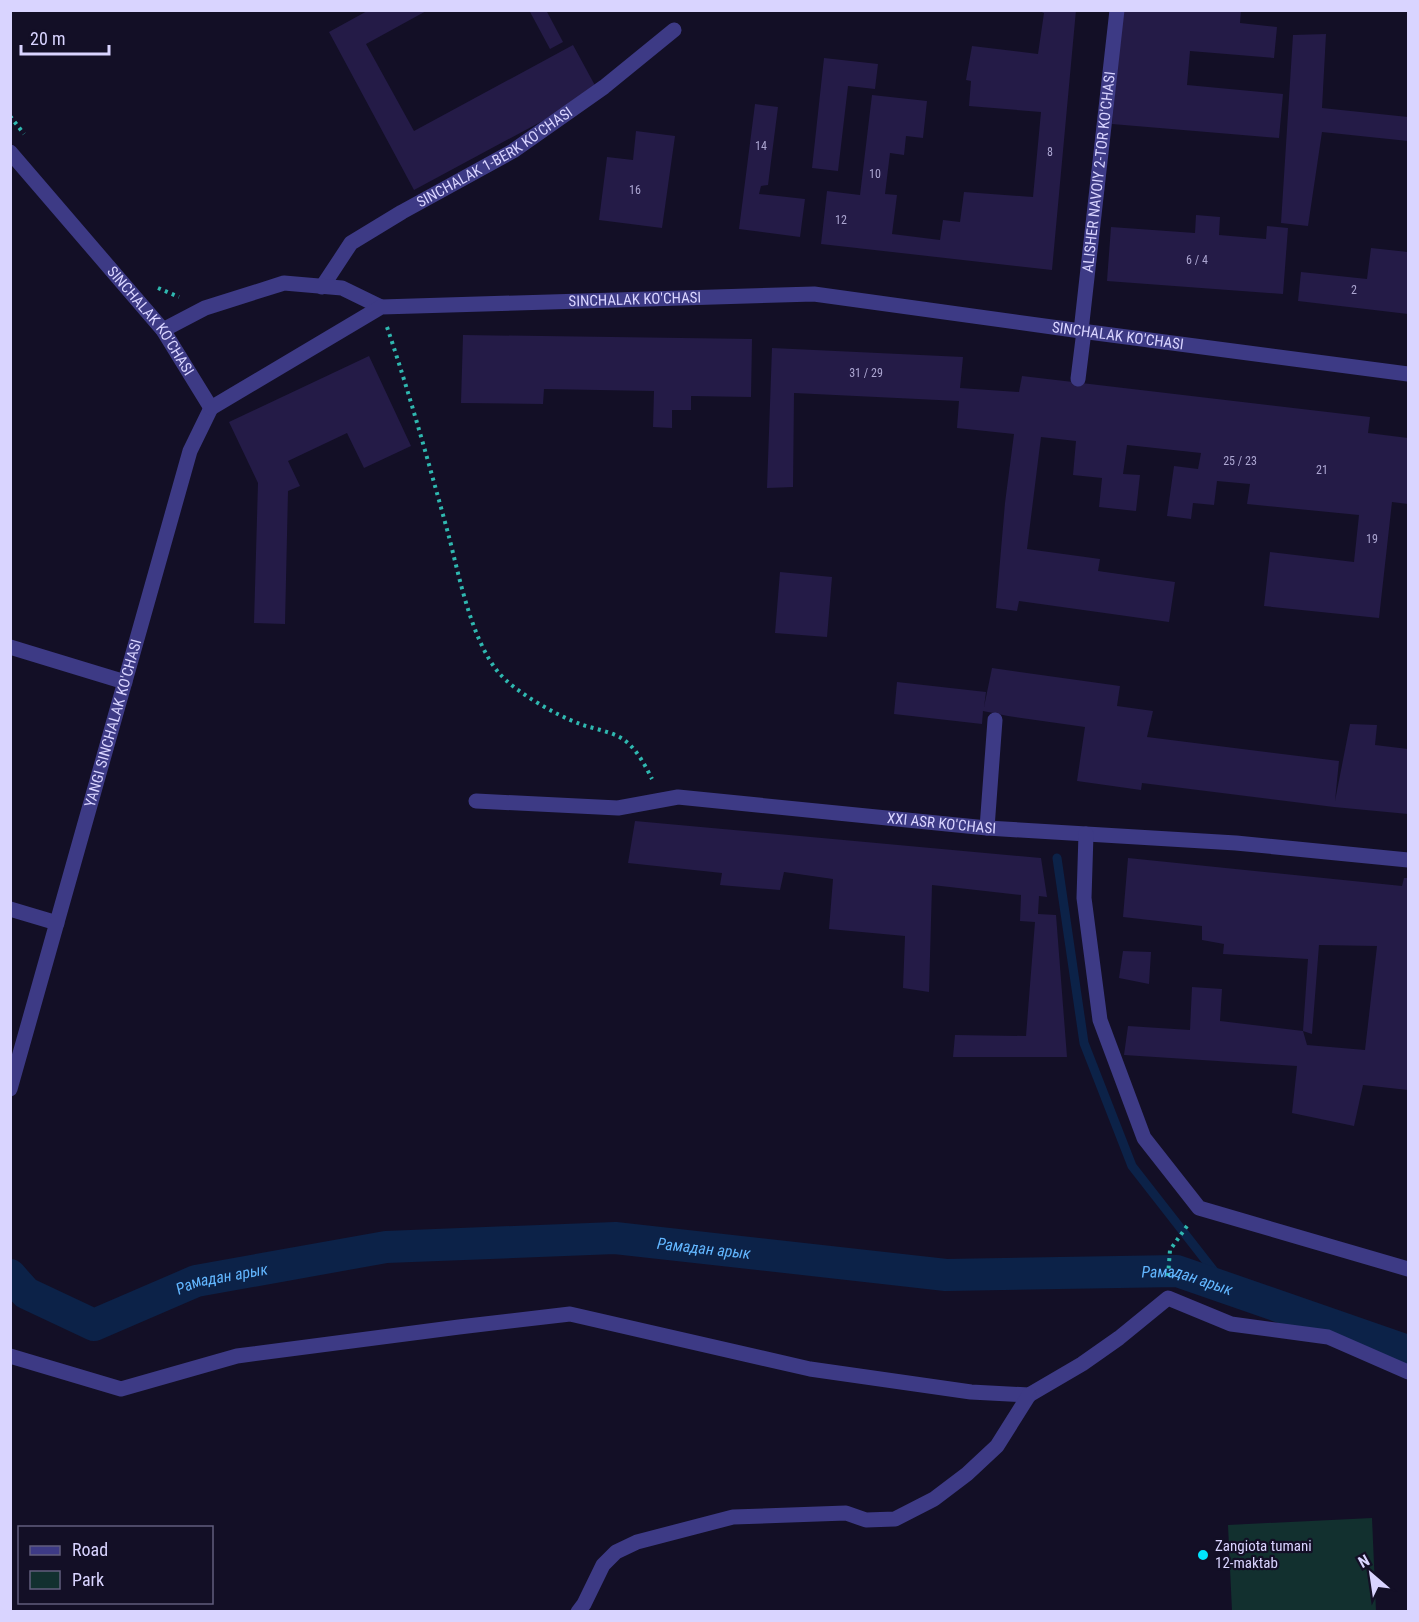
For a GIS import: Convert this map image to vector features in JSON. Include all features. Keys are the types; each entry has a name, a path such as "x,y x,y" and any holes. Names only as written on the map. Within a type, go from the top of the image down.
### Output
{"street":[{"name":"ALISHER NAVOIY 2-TOR KO'CHASI","path":"1078,379 1117,10"},
{"name":"SINCHALAK 1-BERK KO'CHASI","path":"322,286 351,243 513,151 604,87 675,30"},
{"name":"SINCHALAK KO'CHASI","path":"10,152 163,330 211,408 381,307 814,294 1408,374"},
{"path":"163,330 206,308 284,283 342,288 381,307"},
{"name":"YANGI SINCHALAK KO'CHASI","path":"10,1089 190,450 211,408"},
{"path":"10,647 125,682"},
{"path":"987,828 995,720"},
{"name":"XXI ASR KO'CHASI","path":"476,801 618,808 678,796 987,828 1236,843 1408,860"},
{"path":"1086,834 1084,898 1100,1020 1144,1138 1199,1208 1408,1269"},
{"path":"10,909 57,923"},
{"path":"578,1611 584,1604 603,1565 616,1552 637,1542 733,1517 846,1513 866,1520 895,1519 934,1499 967,1474 997,1446 1029,1395 1082,1364 1119,1338 1168,1298 1231,1324 1328,1337 1408,1372"},
{"path":"10,1356 121,1389 237,1356 570,1314 810,1369 971,1392 1029,1395"}],"path":[{"path":"381,307 409,394 471,618 488,656 510,685 531,698 578,723 623,739 637,754 659,793 678,796"},
{"path":"1168,1283 1170,1250 1199,1208"}],"green space":[{"path":"1372,1518 1376,1611 1232,1611 1228,1525"}],"building":[{"path":"369,10 428,10 366,44 414,131 573,45 598,91 414,190 329,32"},
{"path":"529,10 546,10 563,42 550,49"},
{"path":"1037,10 1076,10 1052,270 821,244 827,191 860,195 872,95 927,101 923,138 906,136 904,155 890,153 885,194 897,195 892,234 940,240 943,220 960,222 964,192 1033,197 1041,112 969,106 971,81 966,80 972,46 1038,54 1044,13"},
{"path":"1123,10 1241,10 1240,23 1277,27 1274,58 1190,51 1187,85 1283,94 1279,138 1112,124"},
{"path":"1326,34 1322,108 1408,117 1408,141 1322,132 1308,226 1281,223 1293,35"},
{"path":"824,58 878,64 875,89 848,86 838,171 812,168"},
{"path":"755,104 778,107 768,185 761,186 759,194 805,199 800,237 739,229"},
{"path":"636,131 675,136 662,228 599,220 607,157 633,160"},
{"path":"1196,215 1220,217 1219,235 1266,239 1267,226 1288,228 1283,294 1107,281 1111,227 1195,233"},
{"path":"1371,248 1408,252 1408,314 1298,301 1301,272 1367,279"},
{"path":"463,335 752,339 751,397 691,396 691,410 672,410 672,428 653,427 654,391 544,389 543,404 461,403"},
{"path":"772,348 963,357 960,388 1019,392 1022,376 1370,417 1368,433 1408,438 1408,504 1392,502 1379,618 1264,606 1270,552 1354,562 1359,515 1247,504 1250,484 1217,481 1214,505 1193,503 1191,519 1167,516 1174,466 1198,469 1201,453 1127,445 1123,474 1140,475 1136,511 1099,507 1104,459 1102,478 1073,475 1076,441 1041,437 1027,549 1100,559 1098,571 1175,582 1169,622 1019,601 1017,611 996,608 1005,503 1014,434 957,428 959,401 794,393 793,487 767,488"},
{"path":"369,356 411,446 364,468 347,433 288,461 300,486 288,491 285,624 254,623 258,483 229,422"},
{"path":"780,572 832,577 827,637 775,633"},
{"path":"992,668 1120,686 1117,706 1153,711 1147,737 1339,761 1335,801 1350,724 1377,725 1375,745 1408,749 1408,814 1142,783 1141,790 1077,781 1085,727 983,711 982,724 894,714 897,682 986,692 984,707"},
{"path":"635,821 1041,858 1047,897 1039,896 1038,914 1056,915 1067,1057 953,1057 955,1035 1026,1036 1035,922 1020,921 1021,895 932,885 929,992 903,988 905,936 829,929 833,879 784,872 780,890 720,885 722,873 628,863"},
{"path":"1128,858 1402,886 1404,878 1408,878 1408,1090 1363,1085 1354,1126 1292,1113 1297,1066 1124,1055 1128,1026 1190,1030 1192,987 1222,989 1220,1021 1303,1031 1308,959 1223,954 1224,944 1202,940 1202,926 1123,917","holes":["1319,945 1377,946 1365,1050 1307,1045 1303,1031 1312,1034"]},
{"path":"1123,951 1151,952 1149,984 1119,978"}],"waterway":[{"path":"1057,858 1084,1043 1132,1166 1228,1289"},
{"name":"Рамадан арык","path":"10,1275 26,1293 94,1325 196,1281 386,1247 615,1238 946,1275 1177,1271 1408,1351"}],"place":[{"name":"Zangiota tumani 12-maktab","path":"1203,1555"}]}
